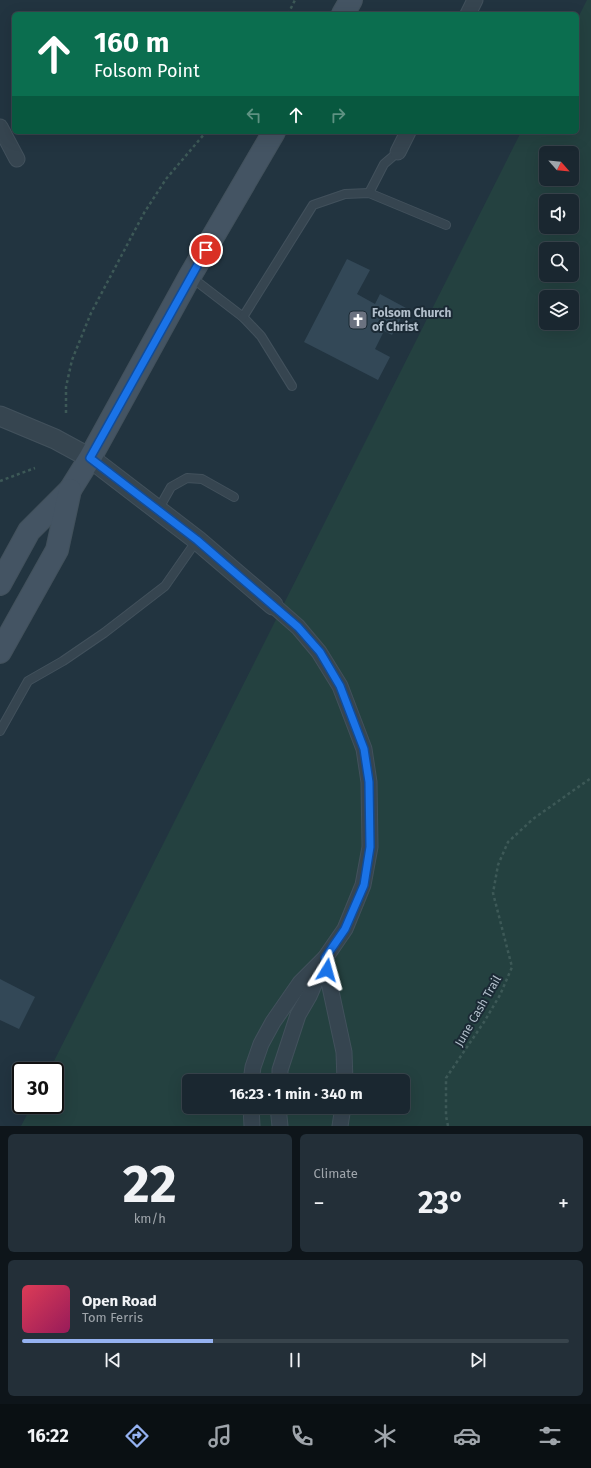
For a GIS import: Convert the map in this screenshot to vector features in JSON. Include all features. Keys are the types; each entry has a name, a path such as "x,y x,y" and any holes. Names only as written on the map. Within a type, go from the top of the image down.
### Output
{"main road":[{"path":"344,12 351,0"},
{"path":"0,584 29,531 70,490 90,458 190,276 273,134"},
{"path":"0,652 57,550 70,490"}],"street":[{"path":"469,12 475,0"},
{"path":"0,127 18,159"},
{"path":"398,152 407,134"},
{"path":"0,416 55,439 90,458 197,540 298,627 320,652 340,686 364,749 369,782 370,847 364,885 345,929 325,958 300,983 273,1022 260,1044 252,1074"},
{"path":"280,1074 298,1015 309,996 325,958"},
{"path":"325,958 344,1052 345,1074"},
{"path":"251,1114 252,1126"},
{"path":"279,1114 280,1126"},
{"path":"340,1126 342,1114"}],"lane":[{"path":"369,193 384,164 398,152"},
{"path":"243,317 314,205 345,194 369,193 446,225"},
{"path":"190,276 243,317 261,336 292,386"},
{"path":"158,511 171,487 187,478 202,479 234,497"},
{"path":"0,731 28,681 63,661 104,633 165,586 197,540"}],"path":[{"path":"289,12 295,0"},
{"path":"66,413 66,388 72,360 91,313 144,213 166,179 204,134"},
{"path":"0,481 35,468"},
{"name":"June Cash Trail","path":"448,1126 446,1116 446,1078 484,1022 500,994 512,967 493,894 500,859 508,842 533,819 591,778"}],"green space":[{"path":"587,0 591,0 591,1126 21,1126 27,1114 64,1114 64,1062 54,1062 520,134 579,134 579,16"}],"building":[{"name":"Folsom Church of Christ","path":"347,259 370,270 357,294 375,304 380,294 406,308 392,335 384,331 375,349 390,357 378,380 304,342"},
{"path":"0,979 35,997 19,1029 0,1020"}],"place":[{"name":"Folsom Church of Christ","path":"358,320"}],"route":[{"path":"206,250 190,276 90,458 197,540 274,605 298,627 320,652 340,686 364,749 369,782 370,847 364,885 345,929 325,958 327,970"}]}
